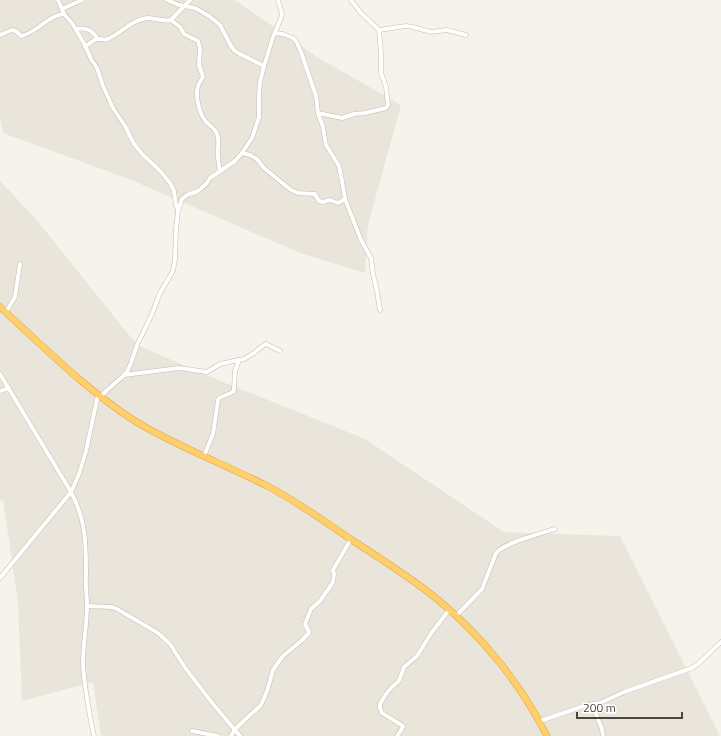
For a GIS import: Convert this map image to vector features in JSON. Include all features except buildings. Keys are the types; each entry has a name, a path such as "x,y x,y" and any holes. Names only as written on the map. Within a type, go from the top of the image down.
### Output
{"highway":[{"path":"0,307 76,378 135,421 157,434 231,468 302,506 394,567 436,598 484,644 497,660 540,721 547,736"}],"street":[{"path":"58,0 64,14 72,22 91,60 98,70 101,82 113,108 125,126 134,144 143,155 162,172 172,187 178,211"},
{"path":"62,9 82,0"},
{"path":"167,0 195,8 208,16 221,27 234,50 264,66"},
{"path":"85,47 98,39 106,40 129,25 142,19 150,18 166,21 171,20 190,0"},
{"path":"0,578 71,492 79,474 86,451 99,396 124,375 131,363 137,345 160,293 173,271 178,211 183,197 198,191 210,178 235,161 252,138 259,117 260,82 282,14 278,0"},
{"path":"318,113 342,118 354,114 386,108 387,106 388,99 386,87 381,73 379,30 351,0"},
{"path":"0,35 12,30 21,36 29,34 53,17 59,14 64,14"},
{"path":"171,20 180,27 184,34 196,39 199,42 199,65 203,77 198,86 198,100 203,117 217,134 219,142 218,157 220,171"},
{"path":"379,30 406,26 431,32 447,30 466,35"},
{"path":"76,29 88,29 98,39"},
{"path":"275,33 283,34 295,39 312,81 326,145 339,166 346,199 361,240 370,257 380,310"},
{"path":"242,153 257,158 264,168 291,190 298,193 316,195 319,200 323,202 330,200 338,203 346,199"},
{"path":"6,312 15,297 20,264"},
{"path":"124,375 179,368 207,372 220,364 248,357 266,344 280,351"},
{"path":"204,456 214,434 218,400 219,398 232,392 234,389 236,368 239,360"},
{"path":"0,374 71,492 80,513 86,550 87,606 83,656 84,679 94,736"},
{"path":"0,391 9,388"},
{"path":"456,616 482,589 498,550 521,540 555,529"},
{"path":"232,736 235,729 261,705 273,670 282,657 301,642 310,632 305,624 311,609 320,601 332,584 334,574 333,570 351,539"},
{"path":"87,606 116,609 158,633 171,646 186,669 240,736"},
{"path":"397,736 403,726 382,713 380,704 386,694 399,681 404,667 417,656 432,632 449,610"},
{"path":"540,721 584,706 600,703 624,692 692,668 721,642"},
{"path":"592,704 603,732 603,736"},
{"path":"192,731 218,736"}],"shaded area":[{"path":"0,0 235,0 317,57 401,105 368,225 365,273 300,253 129,179 3,133 0,117"},
{"path":"0,181 35,218 137,345 206,375 365,439 504,532 620,536 720,736 101,736 93,682 22,701 18,602 3,500 0,501"}]}
